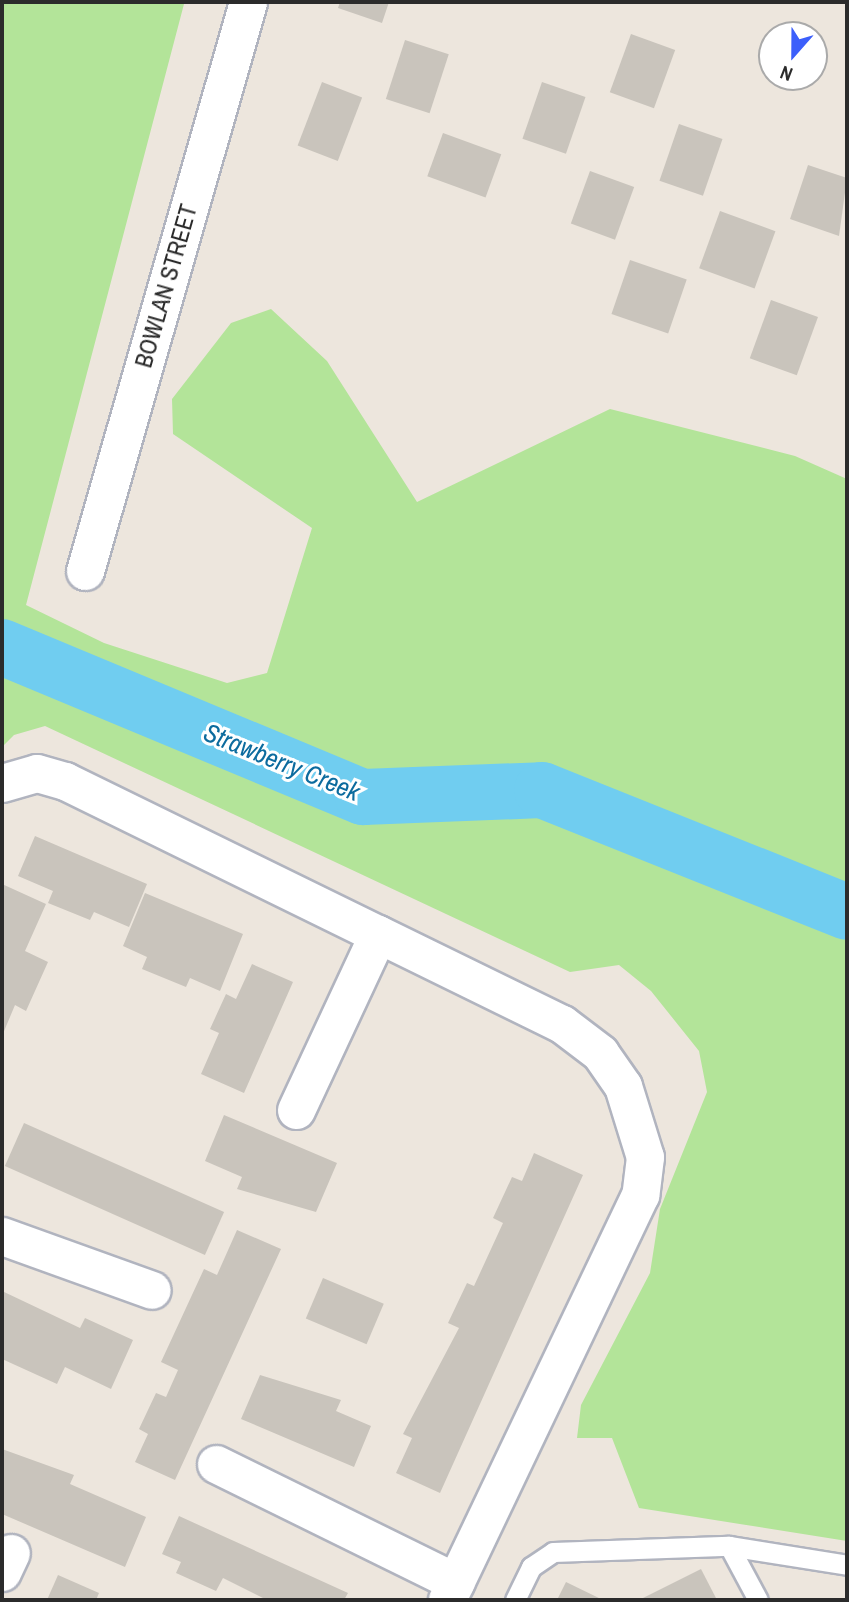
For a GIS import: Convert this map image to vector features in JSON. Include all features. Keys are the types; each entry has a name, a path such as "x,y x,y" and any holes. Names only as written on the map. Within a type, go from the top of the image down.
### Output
{"street":[{"name":"BOWLAN STREET","path":"85,571 248,2"},
{"path":"2,783 37,773 65,782 562,1024 600,1053 634,1111 645,1157 628,1225 451,1591 216,1464"},
{"path":"296,1110 378,934"},
{"path":"2,1236 152,1290"}],"lane":[{"path":"515,1600 531,1567 553,1552 729,1546 847,1565"},
{"path":"729,1546 758,1600"}],"green space":[{"path":"2,2 184,4 26,605 104,643 227,683 267,673 312,528 173,434 172,399 231,323 271,309 327,361 417,502 610,409 795,456 847,479 847,1541 639,1508 612,1438 577,1438 581,1405 650,1273 660,1209 707,1092 699,1051 651,991 619,965 570,972 45,726 14,735 2,747"}],"building":[{"path":"340,2 389,2 382,23 338,8"},
{"path":"631,34 675,50 654,108 610,92"},
{"path":"405,40 449,54 430,113 386,99"},
{"path":"322,82 362,97 338,161 298,145"},
{"path":"542,82 585,97 566,154 522,139"},
{"path":"679,124 722,139 703,196 659,181"},
{"path":"443,133 501,154 486,197 427,176"},
{"path":"808,165 847,178 839,236 790,219"},
{"path":"590,171 634,187 615,240 571,224"},
{"path":"720,211 775,231 755,289 699,268"},
{"path":"630,260 687,280 668,333 611,314"},
{"path":"771,300 818,317 797,375 750,358"},
{"path":"35,836 147,884 129,927 94,912 90,920 48,903 53,891 18,876"},
{"path":"2,884 46,904 25,951 48,962 26,1011 15,1005 2,1036"},
{"path":"145,893 243,934 220,991 190,978 186,987 142,969 147,957 123,946"},
{"path":"252,964 293,982 244,1093 201,1074 219,1033 210,1029 226,994 236,999"},
{"path":"224,1115 337,1163 316,1212 237,1189 242,1177 205,1161"},
{"path":"24,1123 224,1212 205,1255 5,1166"},
{"path":"534,1153 583,1175 440,1493 396,1473 412,1438 403,1434 459,1328 448,1323 467,1283 474,1286 503,1223 493,1218 512,1177 522,1181"},
{"path":"237,1230 281,1249 175,1480 135,1462 148,1434 139,1429 156,1393 166,1397 178,1370 161,1362 204,1269 217,1275"},
{"path":"323,1278 384,1304 367,1344 306,1319"},
{"path":"2,1291 80,1328 85,1318 133,1340 111,1389 65,1367 57,1384 2,1359"},
{"path":"260,1375 341,1400 336,1411 371,1426 354,1467 241,1419"},
{"path":"2,1449 74,1475 70,1484 146,1517 125,1567 2,1514"},
{"path":"179,1516 348,1593 344,1600 267,1600 223,1578 216,1591 176,1573 181,1562 162,1554"},
{"path":"701,1569 717,1600 639,1600"},
{"path":"58,1575 99,1593 96,1600 47,1600"},
{"path":"566,1582 603,1600 557,1600"}],"waterway":[{"name":"Strawberry Creek","path":"2,647 363,797 542,790 847,912"}]}
